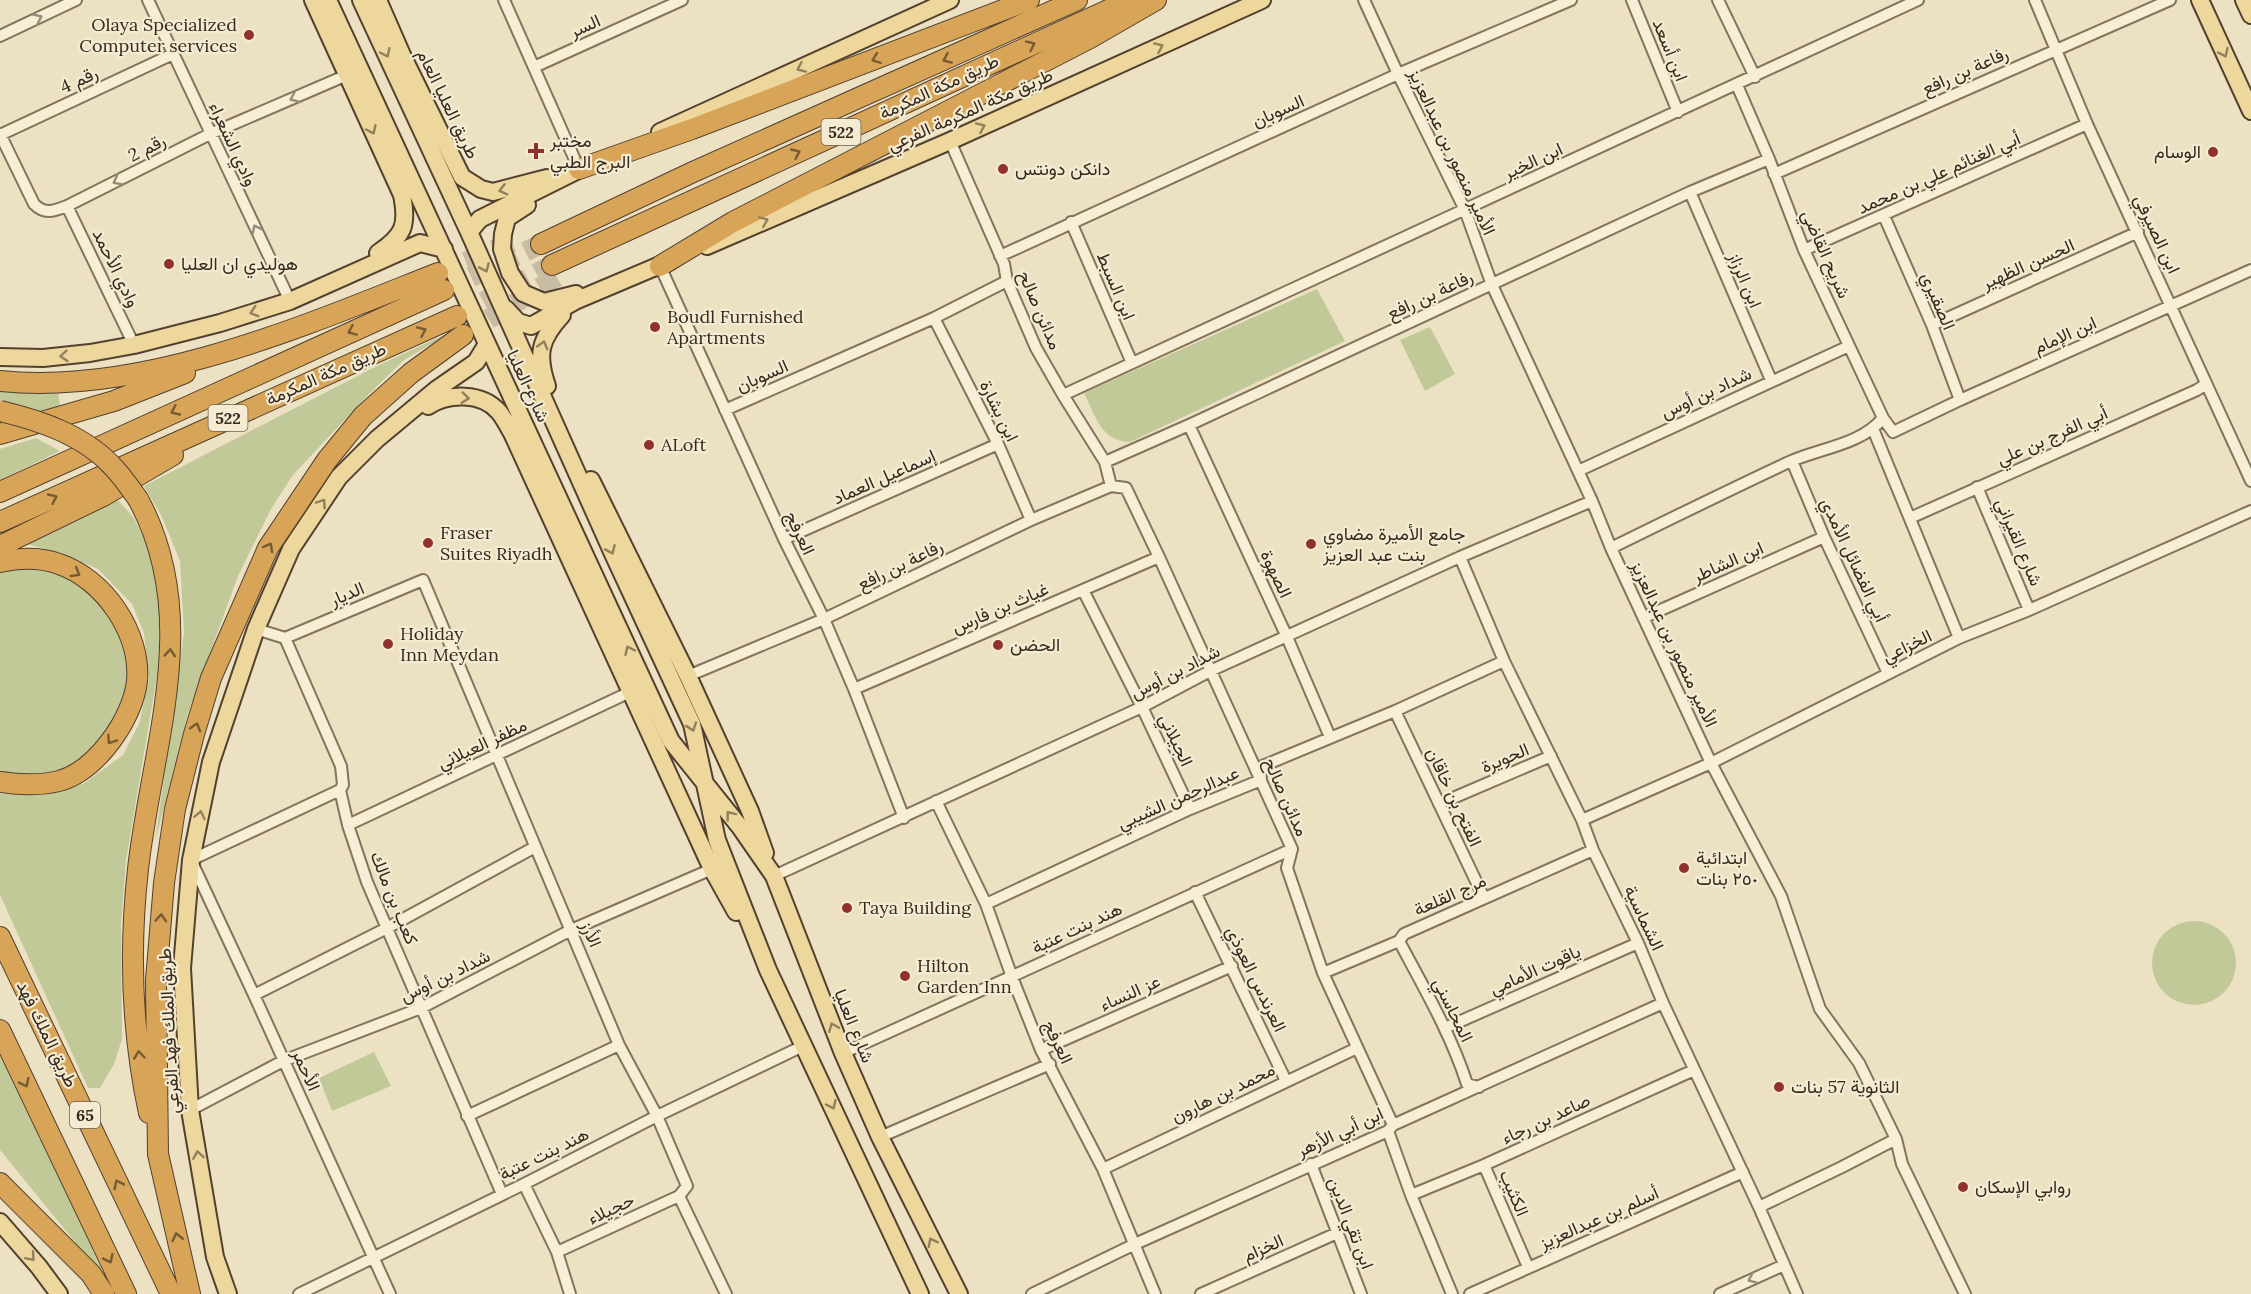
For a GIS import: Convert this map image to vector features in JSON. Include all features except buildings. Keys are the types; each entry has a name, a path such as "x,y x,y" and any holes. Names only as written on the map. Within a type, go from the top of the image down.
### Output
{"highway":[{"path":"579,169 692,129 1029,0"},
{"name":"طريق مكة المكرمة","path":"538,239 1077,0"},
{"name":"طريق مكة المكرمة","path":"555,271 699,197 1130,0"},
{"path":"660,266 733,222 1090,38 1156,0"},
{"name":"طريق مكة المكرمة","path":"0,492 441,282 307,325"},
{"name":"طريق مكة المكرمة","path":"0,522 284,392 457,316"},
{"path":"0,381 17,383 73,381 131,375 188,362 307,325"},
{"path":"0,434 114,401 307,325"},
{"path":"158,1154 156,980 164,883 175,809 211,678 268,548 327,460 363,416 411,373 463,335"},
{"path":"0,546 103,496 284,392"},
{"path":"0,411 46,423 79,441 115,468 138,499 153,526 168,582 172,631 170,661 138,871 133,955 135,1024 141,1075 190,1294"},
{"path":"0,562 15,559 54,562 96,586 124,620 133,645 137,682 130,706 111,742 95,759 73,775 61,780 33,785 0,782"},
{"name":"طريق الملك فهد","path":"0,937 171,1294"},
{"name":"65","path":"0,1030 126,1294"},
{"path":"0,1167 34,1205 79,1262"},
{"path":"0,1183 91,1274 104,1294"}],"main road":[{"path":"313,0 402,195 406,215 404,224 393,243 333,282"},
{"name":"شارع العليا","path":"328,0 671,741 740,827 774,876 843,1053 880,1137 958,1294"},
{"name":"شارع العليا","path":"361,0 692,724 717,840 768,970 920,1294"},
{"name":"طريق العليا العام","path":"378,0 402,56 462,177 481,189 493,192 579,169"},
{"path":"469,232 480,219 579,169 933,4 950,0"},
{"name":"طريق مكة المكرمة الفرعي","path":"501,304 518,322 531,326 574,301 950,141 1262,0"},
{"path":"2200,0 2251,111"},
{"path":"2244,0 2251,15"},
{"path":"579,169 507,218 502,249 510,273 523,293 544,302 585,292 660,266"},
{"path":"0,357 43,358 134,345 220,323 290,301 420,243 444,249"},
{"path":"574,301 547,332 540,357 542,372 581,459 688,676 750,811 774,876"},
{"path":"256,629 291,549 339,477 377,439 437,389 476,362 487,344"},
{"path":"377,439 442,398 467,397 482,400 498,411 512,433 712,869 768,970"},
{"name":"طريق الملك فهد الفرعي","path":"228,1294 215,1257 190,1110 182,968 191,860 211,762 256,629"},
{"path":"0,1222 59,1294"}],"street":[{"path":"0,36 76,0"},
{"name":"وادي الشعراء","path":"148,0 290,301"},
{"path":"504,0 579,169"},
{"name":"السر","path":"534,67 682,0"},
{"name":"الأمير منصور بن عبدالعزيز","path":"1364,0 1465,210 1492,285 1711,763 1781,896 1820,1009 1859,1062 1896,1139 1902,1164 1965,1294"},
{"name":"السوبان","path":"1000,256 1398,74 1571,0"},
{"name":"ابن أسعد","path":"1632,0 1678,112"},
{"path":"1718,0 1755,77"},
{"name":"ابن الخير","path":"1062,395 1918,0"},
{"name":"ابن الصيرفي","path":"2035,0 2087,124 2251,481"},
{"name":"رفاعة بن رافع","path":"1774,174 2170,0"},
{"name":"رقم 4","path":"0,135 173,54"},
{"name":"رقم 2","path":"0,135 34,204 40,210 51,212 210,134 347,75"},
{"name":"شريح القاضي","path":"1737,85 1770,159 1804,250 1883,418 1893,432"},
{"name":"أبي الغنائم علي بن محمد","path":"1804,250 2087,124"},
{"name":"مدائن صالح","path":"950,141 1000,256 1007,280 1036,348 1062,395 1105,462 1111,486 1126,488 1292,849 1287,868 1323,973 1390,1128 1411,1195 1452,1294"},
{"name":"رفاعة بن رافع","path":"1105,462 1690,192 1770,159"},
{"name":"ابن الرزاز","path":"1690,192 1771,380"},
{"name":"وادي الأحمد","path":"67,206 134,345"},
{"name":"الصقيري","path":"1884,216 1932,325 1960,400"},
{"name":"ابن السبط","path":"1071,222 1132,363"},
{"name":"الحسن الظهير","path":"1932,325 2138,232"},
{"name":"العرفج","path":"660,266 784,539 824,619 904,818"},
{"name":"ابن الإمام","path":"1893,432 2251,270"},
{"name":"السوبان","path":"725,410 934,318 1007,280"},
{"name":"ابن بشارة","path":"934,318 998,444 1031,520"},
{"name":"شداد بن أوس","path":"1578,471 1849,346"},
{"name":"أبي الفرج بن علي","path":"1910,518 2206,384"},
{"path":"1611,548 1792,461 1839,445 1874,429 1883,418"},
{"name":"الصهوة","path":"1189,425 1287,637 1330,737"},
{"path":"1874,429 1959,639"},
{"name":"إسماعيل العماد","path":"784,539 998,444"},
{"name":"أبي الفضائل الأمدي","path":"1792,461 1824,537 1888,673"},
{"name":"رفاعة بن رافع","path":"688,676 824,619 1031,520 1111,486"},
{"name":"شارع القيراني","path":"1977,487 2030,610"},
{"name":"شداد بن أوس","path":"774,876 1142,707 1210,671 1461,557 1592,501"},
{"name":"الخزاعي","path":"1582,820 1711,763 1959,639 2030,610 2251,511"},
{"name":"ابن الشاطر","path":"1645,617 1824,537"},
{"name":"غياث بن فارس","path":"854,689 1159,557"},
{"name":"الشماسية","path":"1461,557 1504,661 1582,820 1593,850 1638,943 1663,1003 1743,1172 1797,1294"},
{"name":"الديار","path":"285,638 423,580"},
{"name":"الأرز","path":"423,580 619,1045 657,1116 687,1186 679,1196 726,1294"},
{"name":"الجيلاني","path":"1083,590 1190,809"},
{"path":"256,629 285,638"},
{"name":"كعب بن مالك","path":"285,638 341,766 343,785 340,790 348,825 368,882 502,1194"},
{"name":"عبدالرحمن الشيبي","path":"986,904 1190,809 1261,780 1260,767 1395,711 1504,661"},
{"name":"مظفر العيلاني","path":"348,825 630,692"},
{"name":"الفتح بن خاقان","path":"1395,711 1484,898"},
{"name":"الحويرة","path":"1439,804 1551,756"},
{"path":"191,860 340,790"},
{"name":"العرفج","path":"936,801 986,904 1041,1050 1103,1169 1155,1294"},
{"path":"254,995 387,928 535,846"},
{"name":"هند بنت عتبة","path":"843,1053 1292,849"},
{"name":"مرج القلعة","path":"1323,973 1400,941 1404,934 1593,850"},
{"name":"الأحمر","path":"191,860 390,1294"},
{"name":"شداد بن أوس","path":"190,1110 283,1061 421,1008 571,930 712,869"},
{"name":"العرندس العوذي","path":"1196,892 1286,1081"},
{"name":"المحاسني","path":"1400,941 1445,1028 1467,1084 1479,1087"},
{"name":"ياقوت الأمامي","path":"1445,1028 1638,943"},
{"name":"عز النساء","path":"1041,1050 1232,966"},
{"name":"ابن أبي الأزهر","path":"1032,1294 1135,1244 1663,1003"},
{"path":"467,1116 619,1045"},
{"name":"هند بنت عتبة","path":"299,1294 805,1045"},
{"name":"محمد بن هارون","path":"1103,1169 1357,1048"},
{"path":"880,1137 1050,1064"},
{"name":"صاعد بن رجاء","path":"1411,1195 1484,1165 1694,1070"},
{"path":"1759,1207 1896,1139"},
{"name":"ابن تقي الدين","path":"1311,1164 1361,1294"},
{"name":"الكثيب","path":"1484,1165 1528,1267"},
{"name":"أسلم بن عبدالعزيز","path":"1470,1294 1743,1172"},
{"path":"524,1184 557,1252 570,1294"},
{"name":"حجيلاء","path":"557,1252 679,1196"},
{"name":"الخزام","path":"1201,1294 1337,1233"},
{"path":"1720,1294 1784,1265"}],"green space":[{"path":"1317,289 1345,341 1130,442 1113,438 1106,433 1096,419 1084,393"},
{"path":"1430,327 1455,374 1425,391 1400,340"},
{"path":"455,330 404,360 368,395 293,475 271,509 238,576 187,716 155,842 184,632 180,561 162,517 144,486 377,366"},
{"path":"0,389 28,392 58,391 60,406 37,412 0,404"},
{"path":"36,438 60,451 0,480 0,449"},
{"path":"116,498 134,518 145,541 161,608 158,670 126,861 121,925 122,1039 114,1064 100,1088 88,1088 0,895 0,794 42,795 83,784 123,755 139,724 149,680 144,633 132,604 98,569 66,555 27,544"},
{"path":"38,568 69,576 108,605 133,664 118,727 69,769 38,777 0,774 0,572"},
{"path":"2194,921 2210,924 2229,940 2236,963 2233,979 2217,998 2194,1005 2178,1002 2159,986 2152,963 2155,947 2171,928"},
{"path":"0,1043 106,1280 0,1150"},
{"path":"374,1052 391,1086 332,1111 319,1078"}],"tunnel":[{"path":"438,273 519,240"},
{"path":"444,290 541,244"},
{"path":"457,316 552,265"},
{"path":"463,335 557,277"}],"place":[{"name":"Olaya Specialized Computer services","path":"249,35"},
{"name":"مختبر البرج الطبي","path":"536,151"},
{"name":"الوسام","path":"2213,152"},
{"name":"دانكن دونتس","path":"1003,169"},
{"name":"هوليدي ان العليا","path":"169,264"},
{"name":"Boudl Furnished Apartments","path":"655,327"},
{"name":"ALoft","path":"649,445"},
{"name":"Fraser Suites Riyadh","path":"428,543"},
{"name":"جامع الأميرة مضاوي بنت عبد العزيز","path":"1311,544"},
{"name":"Holiday Inn Meydan","path":"388,644"},
{"name":"الحضن","path":"998,645"},
{"name":"ابتدائية ٢٥٠ بنات","path":"1684,868"},
{"name":"Taya Building","path":"847,908"},
{"name":"Hilton Garden Inn","path":"905,976"},
{"name":"الثانوية 57 بنات","path":"1779,1087"},
{"name":"روابي الإسكان","path":"1963,1187"}]}
